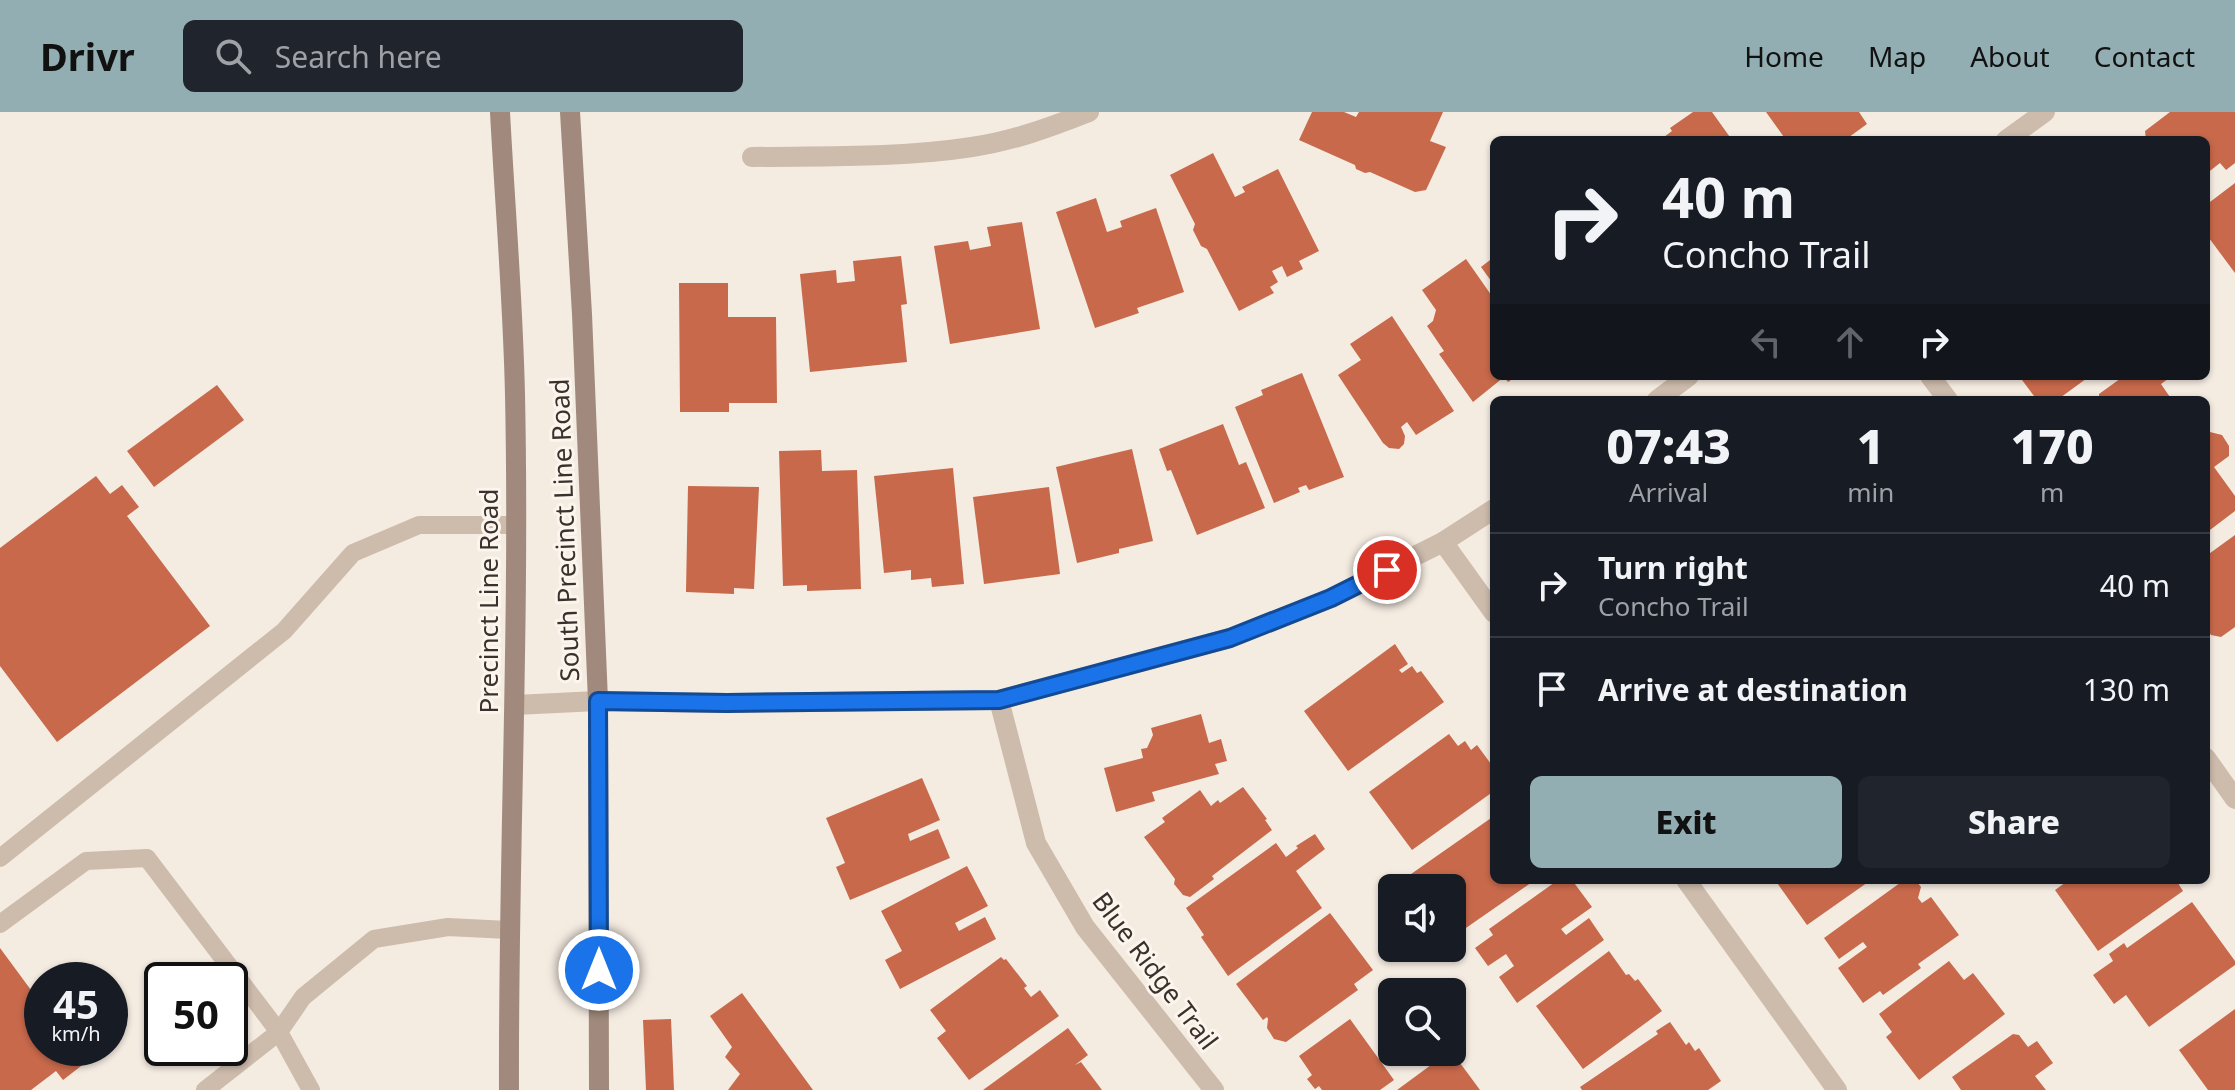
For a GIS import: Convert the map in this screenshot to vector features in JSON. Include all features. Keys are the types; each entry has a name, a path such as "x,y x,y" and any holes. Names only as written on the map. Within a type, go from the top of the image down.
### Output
{"main road":[{"name":"Precinct Line Road","path":"500,112 515,393 515,705 508,930 509,1090"},
{"name":"South Precinct Line Road","path":"570,112 598,701 599,1090"}],"street":[{"path":"752,157 878,156 973,147 1040,131 1089,112"},
{"path":"2012,136 2045,112"},
{"path":"1662,396 1684,380"},
{"path":"515,705 598,701 999,700 1230,638 1331,598 1443,542 1490,512"},
{"path":"1443,542 1490,607"},
{"name":"Blue Ridge Trail","path":"999,700 1036,843 1085,927 1214,1090"},
{"path":"2210,764 2235,799"},
{"path":"1689,884 1837,1090"}],"lane":[{"path":"0,858 284,631 353,553 419,525 515,525"},
{"path":"0,924 86,861 147,858 279,1032 311,1090"},
{"path":"211,1088 279,1032 303,997 374,939 448,927 508,930"}],"building":[{"path":"1312,112 1344,112 1356,117 1359,112 1443,112 1430,141 1446,147 1426,190 1415,192 1356,169 1355,165 1299,140"},
{"path":"1693,112 1712,112 1729,136 1665,136 1672,131 1670,128"},
{"path":"1766,112 1859,112 1867,124 1850,136 1783,136"},
{"path":"2170,112 2235,112 2235,163 2226,170 2220,163 2210,171 2210,136 2146,136 2145,131"},
{"path":"1213,153 1235,197 1245,192 1242,187 1278,169 1319,251 1299,261 1303,269 1287,277 1282,266 1272,271 1278,282 1270,287 1274,293 1239,311 1207,249 1201,246 1193,230 1195,224 1170,175"},
{"path":"2235,183 2235,273 2210,239 2210,202"},
{"path":"1096,198 1107,232 1122,227 1120,221 1156,208 1184,292 1137,308 1139,313 1095,328 1056,212"},
{"path":"1022,222 1040,329 950,344 934,246 968,241 970,250 991,246 987,227"},
{"path":"901,256 907,304 901,305 907,362 810,372 800,274 836,270 837,283 855,281 853,261"},
{"path":"1466,259 1490,293 1490,380 1500,380 1473,402 1439,354 1444,351 1427,326 1433,321 1436,310 1422,290"},
{"path":"1490,260 1490,279 1481,267"},
{"path":"679,283 728,283 728,317 776,317 777,403 729,403 729,412 680,412"},
{"path":"1392,316 1454,411 1416,435 1407,422 1401,427 1405,436 1404,444 1399,449 1389,448 1383,443 1338,375 1361,360 1350,344"},
{"path":"1302,373 1344,477 1309,490 1306,485 1298,488 1300,492 1274,503 1235,407 1263,395 1261,390"},
{"path":"2022,380 2084,380 2062,396 2034,396"},
{"path":"2118,380 2166,380 2161,384 2169,396 2099,396"},
{"path":"217,385 244,420 154,487 127,451"},
{"path":"1223,424 1239,465 1246,462 1265,508 1197,535 1171,470 1167,471 1159,449"},
{"path":"2210,432 2222,435 2229,446 2229,456 2214,467 2235,496 2235,511 2210,530"},
{"path":"1132,449 1153,541 1077,563 1056,467"},
{"path":"821,450 822,471 857,470 861,589 807,591 807,585 783,586 779,451"},
{"path":"953,468 964,584 932,587 931,578 911,580 911,570 884,573 874,476"},
{"path":"96,476 110,494 122,485 139,507 127,516 210,626 57,742 0,666 0,548"},
{"path":"688,486 759,487 754,589 734,588 734,594 686,592"},
{"path":"1049,487 1060,574 984,584 973,497"},
{"path":"2235,535 2235,627 2221,637 2210,634 2210,553"},
{"path":"1395,644 1408,664 1399,670 1402,673 1412,666 1417,673 1421,671 1444,702 1348,771 1304,711"},
{"path":"1201,714 1209,743 1221,739 1227,761 1215,764 1219,774 1152,792 1155,801 1116,812 1104,768 1143,758 1141,749 1147,748 1153,735 1151,728"},
{"path":"1449,734 1458,746 1465,741 1471,750 1477,745 1490,763 1490,794 1412,850 1369,792"},
{"path":"922,778 940,820 908,834 910,841 938,829 950,858 850,900 836,867 845,863 826,818"},
{"path":"1243,787 1272,830 1190,897 1183,895 1144,837 1165,822 1162,818 1200,790 1211,806"},
{"path":"1490,819 1490,884 1529,884 1466,928 1466,874 1411,874"},
{"path":"1315,834 1325,849 1296,871 1322,908 1228,976 1201,937 1204,935 1186,908 1276,843 1286,857 1298,848 1296,846"},
{"path":"967,866 988,906 955,923 959,931 985,917 996,939 900,989 885,960 902,951 881,911"},
{"path":"1552,884 1575,884 1592,907 1561,929 1566,935 1589,918 1604,940 1517,1003 1499,977 1514,966 1506,954 1488,966 1475,948 1493,935 1489,929"},
{"path":"1778,884 1865,884 1807,925"},
{"path":"1898,884 1919,884 1921,887 1918,898 1922,903 1931,897 1959,935 1918,964 1921,968 1883,995 1880,991 1863,1003 1838,968 1867,947 1863,942 1839,959 1824,938"},
{"path":"2063,884 2179,884 2183,891 2098,951 2055,890"},
{"path":"2192,902 2235,965 2149,1027 2126,995 2114,1004 2093,975 2113,961 2109,954 2124,943 2127,948"},
{"path":"1330,913 1373,970 1354,984 1358,990 1286,1042 1274,1039 1267,1028 1267,1017 1263,1020 1236,984"},
{"path":"0,948 24,981 24,1066 81,1066 63,1080 56,1071 31,1090 0,1090"},
{"path":"1609,951 1626,975 1629,974 1635,981 1638,979 1662,1011 1583,1069 1536,1006"},
{"path":"1001,957 1027,986 1024,988 1031,997 1040,990 1059,1016 969,1080 937,1038 946,1031 930,1010"},
{"path":"1949,961 1964,980 1973,973 2005,1014 1919,1080 1886,1037 1892,1032 1879,1014"},
{"path":"742,993 813,1090 728,1090 740,1074 725,1057 732,1047 710,1016"},
{"path":"2235,1009 2235,1090 2208,1090 2179,1050"},
{"path":"671,1019 674,1090 646,1090 643,1020"},
{"path":"1350,1019 1378,1058 1378,1066 1384,1066 1394,1080 1380,1090 1322,1090 1319,1086 1315,1089 1307,1079 1312,1075 1299,1056"},
{"path":"1670,1022 1686,1045 1689,1042 1695,1051 1699,1048 1721,1081 1708,1090 1582,1090 1580,1087 1658,1034 1656,1031"},
{"path":"1068,1028 1088,1055 1075,1065 1081,1062 1102,1090 983,1090"},
{"path":"2013,1034 2019,1035 2028,1047 2037,1041 2053,1063 2035,1076 2046,1090 1961,1090 1952,1077"},
{"path":"1430,1066 1462,1066 1480,1090 1397,1090"}],"route":[{"path":"599,970 598,701 999,700 1230,638 1331,598 1387,570"}]}
